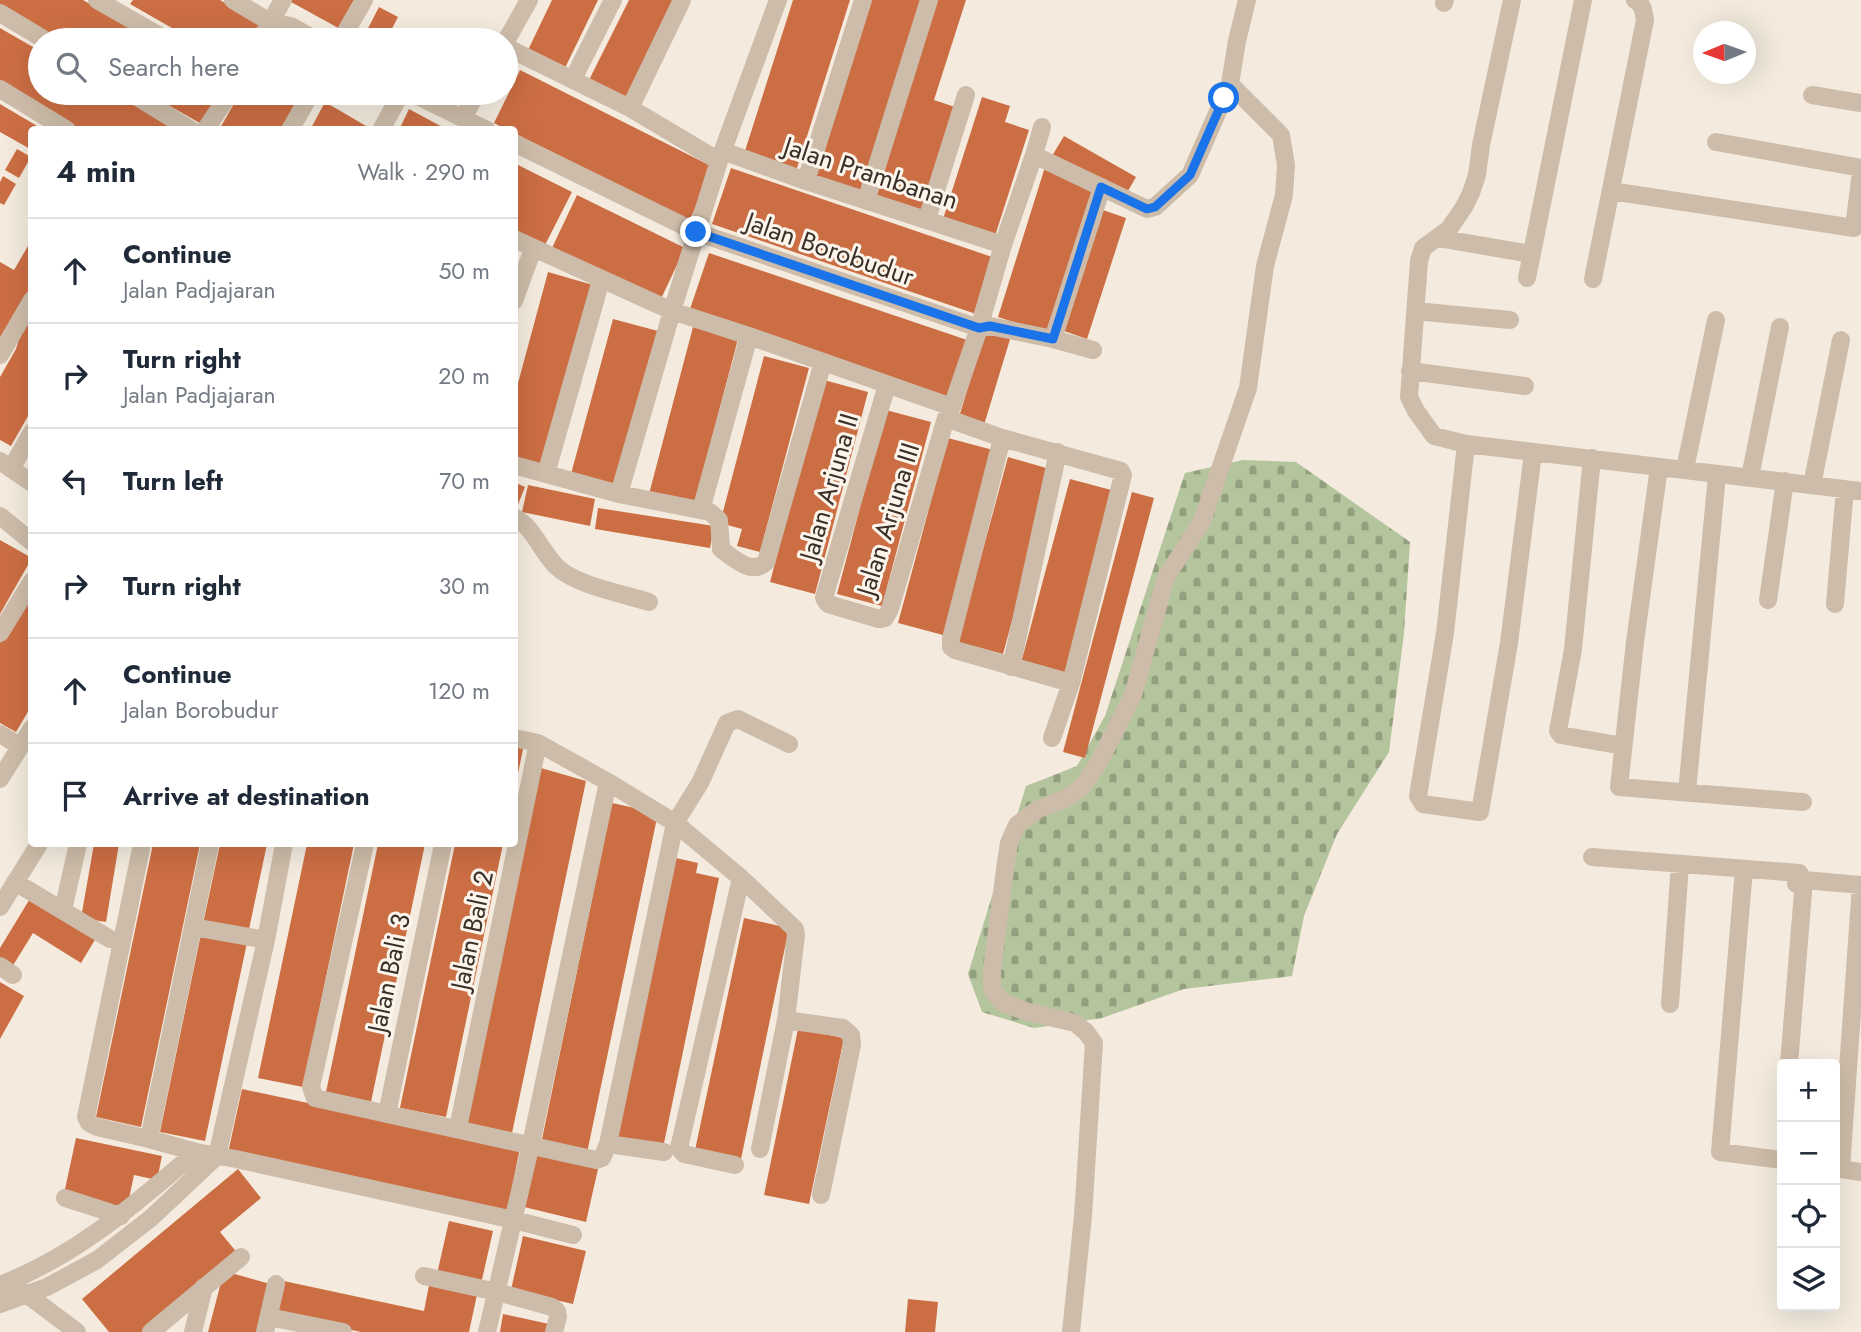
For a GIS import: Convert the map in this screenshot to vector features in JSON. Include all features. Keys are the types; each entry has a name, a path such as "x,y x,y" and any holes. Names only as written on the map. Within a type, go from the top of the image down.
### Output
{"street":[{"path":"97,0 122,6 151,28"},
{"path":"233,0 275,7 294,28"},
{"path":"348,28 364,0"},
{"path":"513,28 529,0"},
{"path":"573,79 613,0"},
{"path":"630,108 682,0"},
{"path":"619,494 696,232 778,0"},
{"path":"806,181 863,0"},
{"path":"866,201 929,0"},
{"path":"1034,155 1147,209 1155,207 1190,175 1230,84 1247,0"},
{"path":"1512,0 1476,175 1464,206 1449,229 1423,248 1420,254 1409,397 1416,411 1434,436 1466,444 1853,490 1835,604"},
{"path":"1527,278 1583,0"},
{"path":"1594,279 1645,20 1644,10 1635,0"},
{"path":"265,28 275,7"},
{"path":"0,13 28,30"},
{"name":"Jalan Prambanan","path":"518,53 721,156 1003,245"},
{"path":"1071,1332 1083,1216 1094,1043 1075,1023 1003,1003 992,989 992,970 1009,843 1017,825 1038,809 1065,799 1082,787 1099,762 1133,695 1166,577 1202,522 1248,388 1265,266 1284,195 1286,165 1281,135 1230,84"},
{"path":"0,89 60,126"},
{"path":"927,219 966,95"},
{"path":"1812,95 1861,103"},
{"path":"150,105 185,126"},
{"path":"208,126 222,105"},
{"path":"292,126 304,105"},
{"path":"383,126 395,105"},
{"path":"436,105 479,126"},
{"path":"463,118 470,105"},
{"path":"949,413 979,328 1042,127"},
{"path":"1611,191 1854,228 1861,170 1716,142"},
{"name":"Jalan Borobudur","path":"518,145 696,232 979,328 990,326 1093,350"},
{"path":"1053,339 1101,187"},
{"path":"1438,238 1531,254"},
{"path":"518,241 672,311 887,385 1002,438 1121,471 1071,683 1052,738"},
{"path":"518,289 533,249"},
{"path":"546,474 601,280"},
{"path":"0,355 28,307"},
{"path":"1415,311 1510,320"},
{"path":"1685,469 1716,320"},
{"path":"1750,477 1780,327"},
{"path":"701,510 749,336"},
{"path":"1812,485 1840,340"},
{"path":"518,466 619,494 710,512 719,520 721,549 752,568 761,567 766,562 823,362"},
{"path":"1410,371 1525,386"},
{"name":"Jalan Arjuna II","path":"828,604 824,598 887,385"},
{"name":"Jalan Arjuna III","path":"828,604 879,619 885,618 949,413"},
{"path":"28,437 6,465 28,480"},
{"path":"1002,438 951,647 1071,683"},
{"path":"1466,444 1445,634 1418,796 1423,804 1480,812 1509,643 1533,453"},
{"path":"1011,667 1058,452"},
{"path":"1592,458 1573,649 1558,731 1561,735 1623,746"},
{"path":"1659,467 1619,787 1803,802"},
{"path":"1687,792 1717,475"},
{"path":"1768,600 1785,481"},
{"path":"0,516 28,539"},
{"path":"518,520 529,529 557,568 572,578 649,602"},
{"path":"0,633 28,588"},
{"path":"364,847 311,1087 315,1098 596,1160 602,1158 608,1144 675,822 700,783 727,723 738,719 789,744"},
{"path":"0,734 20,747"},
{"path":"0,779 28,734"},
{"path":"518,739 538,743 675,822 741,878 795,929 786,1020 760,1149"},
{"name":"Jalan Bali 2","path":"518,839 538,743"},
{"path":"487,1332 531,1144 608,782"},
{"path":"0,907 37,847"},
{"path":"63,910 77,847"},
{"path":"141,847 86,1118 89,1123 196,1152 573,1235"},
{"path":"149,1139 208,847"},
{"path":"0,1304 47,1287 97,1260 151,1218 217,1156 266,940 283,847"},
{"name":"Jalan Bali 3","path":"387,1114 442,847"},
{"name":"Jalan Bali 2","path":"458,1128 516,847"},
{"path":"1592,857 1717,867 1720,879 1743,875 1796,884 1804,880 1861,885 1840,1143"},
{"path":"1670,1004 1679,864"},
{"path":"1743,875 1720,1152 1777,1158"},
{"path":"736,1165 684,1154 679,1147 741,878"},
{"path":"1789,1059 1804,880"},
{"path":"15,881 110,939"},
{"path":"193,927 266,940"},
{"path":"786,1020 843,1028 851,1035 852,1045 821,1195"},
{"path":"608,1144 664,1152"},
{"path":"5,1283 44,1266 121,1216 196,1152"},
{"path":"1840,1168 1861,1171"},
{"path":"65,1198 121,1216"},
{"path":"151,1332 241,1257"},
{"path":"425,1276 552,1307 557,1311 558,1317 554,1332"},
{"path":"5,1283 28,1295 77,1332"},
{"path":"276,1284 267,1324 343,1332"},
{"path":"193,1332 204,1287"}],"green space":[{"path":"1243,460 1296,462 1410,542 1404,633 1389,752 1337,834 1304,916 1292,976 1184,989 1102,1018 1034,1028 982,1012 968,974 1026,786 1077,766 1105,716 1185,473"}],"building":[{"path":"0,0 83,0 131,28 34,28 0,8"},
{"path":"133,0 220,0 261,24 259,28 172,28 130,4"},
{"path":"358,0 343,28 338,28 291,2"},
{"path":"552,0 598,0 565,68 528,50"},
{"path":"629,0 674,0 626,98 589,80"},
{"path":"793,0 850,0 796,171 744,154"},
{"path":"870,0 928,0 866,195 814,178"},
{"path":"935,0 966,0 934,100 958,108 925,214 873,197"},
{"path":"379,7 398,17 392,28 368,28"},
{"path":"0,28 28,44 28,100 0,84"},
{"path":"520,70 715,168 689,221 518,135 518,126 500,126 494,123 503,105 518,105"},
{"path":"982,97 1010,106 1005,122 1029,130 995,236 943,219"},
{"path":"0,104 37,126 28,126 28,148 0,132"},
{"path":"37,105 134,105 170,126 73,126"},
{"path":"168,105 217,105 205,126"},
{"path":"233,105 299,105 287,126 221,126"},
{"path":"323,105 330,105 366,126 312,126"},
{"path":"409,109 441,126 401,126"},
{"path":"1064,136 1136,177 1124,198 1052,156"},
{"path":"17,149 28,155 28,162 19,178 5,170"},
{"path":"518,165 572,192 545,245 518,231"},
{"path":"1045,167 1097,186 1050,334 998,317"},
{"path":"731,168 995,258 976,314 712,224"},
{"path":"3,176 16,184 4,205 0,203 0,182"},
{"path":"577,195 685,248 659,303 551,250"},
{"path":"1100,209 1126,218 1087,339 1061,330"},
{"path":"28,246 28,291 0,342 0,262 14,270"},
{"path":"709,253 973,342 954,399 690,309"},
{"path":"548,272 593,285 543,469 518,462 518,383"},
{"path":"613,319 658,331 616,486 571,474"},
{"path":"28,320 28,416 11,446 0,440 0,377 16,349"},
{"path":"693,327 738,339 694,506 649,494"},
{"path":"986,328 1011,336 984,425 959,417"},
{"path":"764,356 809,368 760,552 737,546 742,529 720,523"},
{"path":"824,380 868,392 815,594 770,582"},
{"path":"886,410 931,422 882,606 837,594"},
{"path":"948,438 993,450 943,635 898,623"},
{"path":"1008,457 1053,470 1003,654 958,642"},
{"path":"1070,479 1115,491 1066,675 1021,663"},
{"path":"518,484 525,487 518,504"},
{"path":"528,485 595,499 590,526 522,512"},
{"path":"1132,492 1154,498 1085,758 1063,752"},
{"path":"598,508 714,526 710,548 595,529"},
{"path":"0,540 28,556 28,565 0,614"},
{"path":"28,593 28,712 16,732 0,723 0,643"},
{"path":"518,748 523,749 518,773"},
{"path":"541,768 586,781 512,1133 466,1123"},
{"path":"612,803 658,813 587,1153 541,1144"},
{"path":"93,847 118,847 106,922 81,918"},
{"path":"152,847 199,847 141,1127 96,1117"},
{"path":"219,847 266,847 248,934 203,924"},
{"path":"306,847 353,847 303,1087 258,1078"},
{"path":"377,847 424,847 371,1102 326,1092"},
{"path":"454,847 502,847 446,1117 400,1108"},
{"path":"676,858 698,863 696,873 719,878 663,1148 617,1139"},
{"path":"31,897 96,938 81,963 33,933 12,967 0,960 0,948"},
{"path":"744,918 789,928 740,1164 694,1155"},
{"path":"202,929 248,938 205,1141 160,1132"},
{"path":"0,982 24,996 0,1039"},
{"path":"798,1029 844,1038 809,1204 764,1195"},
{"path":"242,1089 520,1148 507,1212 228,1153"},
{"path":"76,1138 162,1156 157,1180 134,1175 127,1208 64,1194"},
{"path":"536,1154 598,1169 586,1222 524,1207"},
{"path":"238,1169 261,1198 220,1232 239,1255 146,1332 109,1332 82,1299"},
{"path":"449,1221 493,1231 481,1284 437,1274"},
{"path":"523,1236 586,1251 573,1304 511,1290"},
{"path":"224,1271 274,1285 261,1332 208,1332"},
{"path":"279,1280 424,1311 430,1280 478,1290 469,1332 361,1332 272,1313"},
{"path":"908,1299 938,1302 935,1332 905,1332"},
{"path":"503,1314 549,1324 547,1332 500,1332"}],"route":[{"path":"696,232 979,328 990,326 1053,339 1101,187 1147,209 1155,207 1190,175 1224,98"}]}
